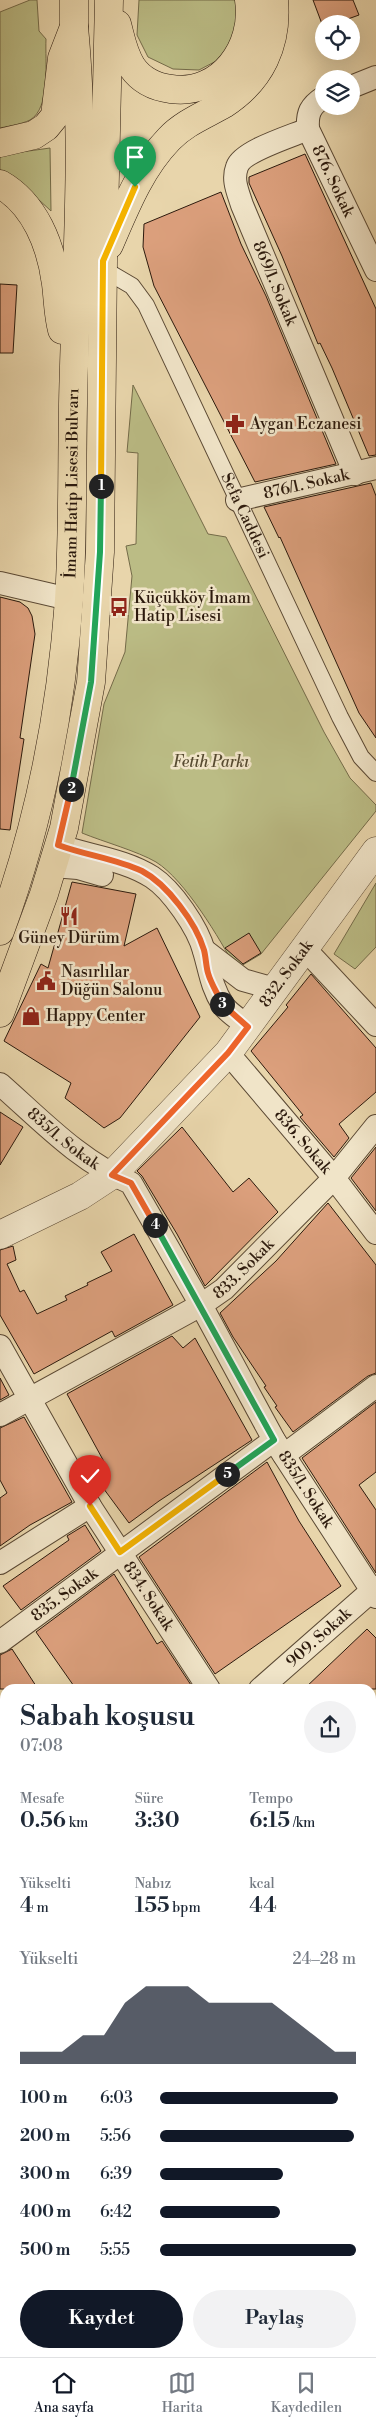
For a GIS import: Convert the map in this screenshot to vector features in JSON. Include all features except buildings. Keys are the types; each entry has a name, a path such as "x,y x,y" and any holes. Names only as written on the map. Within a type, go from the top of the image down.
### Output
{"main road":[{"path":"110,0 123,52 132,67 142,78 154,85 184,91 196,89 210,82 223,74 232,64 246,42 250,22 249,0"},
{"name":"İmam Hatip Lisesi Bulvarı","path":"0,1013 33,926 55,856 76,765 91,682 100,552 103,265 110,0"},
{"path":"103,265 130,196 154,156 178,132 245,88 256,75 268,55 275,26 274,0"},
{"path":"0,144 34,134 46,127 55,116 62,58 74,13"},
{"name":"İmam Hatip Lisesi Bulvarı","path":"0,931 21,870 47,761 60,696 69,599 79,112 74,13"},
{"path":"0,184 13,191 28,208 46,240 56,284 59,320 74,367"},
{"path":"21,870 39,866 55,856"}],"street":[{"path":"360,83 376,77"},
{"name":"876. Sokak","path":"315,103 307,115 308,129 376,270"},
{"name":"869/1. Sokak","path":"308,129 251,154 237,165 234,180 242,205 366,471"},
{"name":"Sefa Caddesi","path":"103,265 132,286 144,300 340,717 361,757 376,773"},
{"name":"876/1. Sokak","path":"237,500 366,471"},
{"path":"0,583 69,599"},
{"name":"832. Sokak","path":"0,1235 80,1196 112,1175 228,1053 376,851"},
{"path":"55,856 78,868 136,883 162,886 189,920 204,950 208,974 223,1006 248,1027"},
{"path":"304,948 376,1024"},
{"path":"204,950 244,980 275,989"},
{"name":"836. Sokak","path":"228,1053 334,1178 376,1233"},
{"name":"835/1. Sokak","path":"0,1084 87,1160 112,1175 131,1183 279,1447 374,1592"},
{"name":"833. Sokak","path":"0,1415 31,1400 201,1305 224,1290 334,1178 376,1126"},
{"name":"834. Sokak","path":"0,1346 90,1506 206,1684"},
{"name":"835. Sokak","path":"0,1642 120,1552 279,1447 376,1386"},
{"path":"0,1563 90,1506"},
{"name":"909. Sokak","path":"266,1684 374,1592"}],"green space":[{"path":"30,0 37,0 39,31 46,39 46,83 44,95 37,114 30,120 0,128 0,12"},
{"path":"139,0 239,0 238,37 220,59 199,70 173,69 148,57 137,35"},
{"path":"50,148 51,211 12,175 0,171 0,155"},
{"name":"Fetih Parkı","path":"133,385 208,534 226,537 324,732 350,778 376,805 376,811 261,954 236,969 201,911 167,871 156,862 140,854 82,833 104,704 125,652 132,576 126,546 136,544 138,453 127,452"},
{"path":"376,883 376,947 355,969 334,954"}],"place":[{"name":"Aygan Eczanesi","path":"235,424"},
{"name":"Küçükköy İmam Hatip Lisesi","path":"119,607"},
{"name":"Güney Dürüm","path":"69,916"},
{"name":"Nasırlılar Düğün Salonu","path":"46,981"},
{"name":"Happy Center","path":"31,1016"}],"route":[{"path":"90,1506 120,1552 274,1440 201,1305 131,1183 112,1175 228,1053 248,1027 223,1006 208,974 204,950 189,920 162,886 142,871 58,845 64,828 91,682 96,620 100,552 103,261 135,187"}]}
